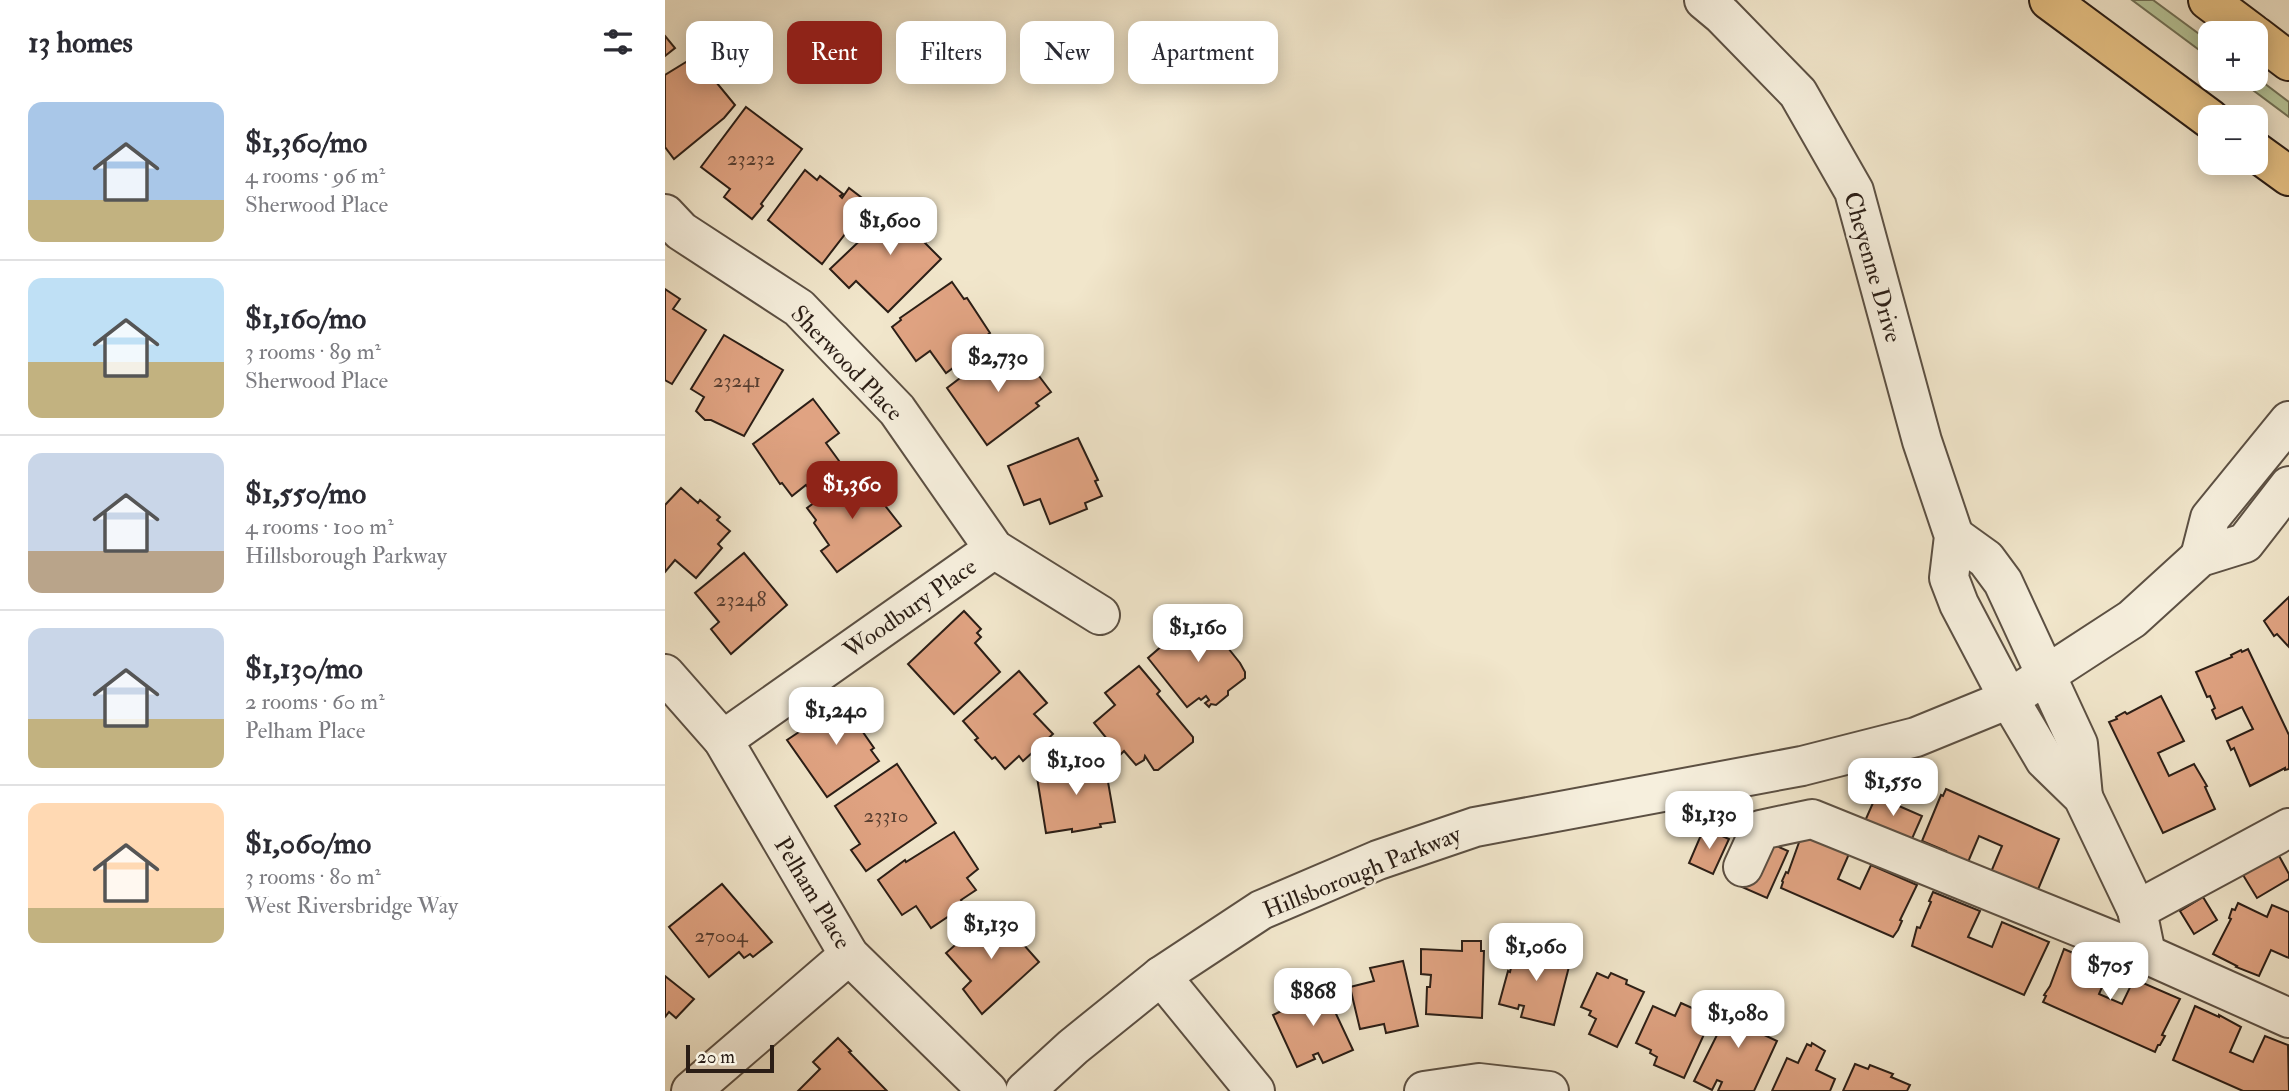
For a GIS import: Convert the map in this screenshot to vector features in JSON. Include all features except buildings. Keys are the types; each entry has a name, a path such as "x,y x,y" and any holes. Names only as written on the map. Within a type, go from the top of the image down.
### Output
{"main road":[{"path":"2049,0 2198,109"},
{"path":"2208,0 2236,21"},
{"path":"2268,45 2289,61"},
{"path":"2268,161 2289,176"}],"street":[{"name":"Cheyenne Drive","path":"1704,0 1798,93 1854,191 1922,441 1954,536 1949,578 1959,604 2009,699 2045,760 2083,797"},
{"name":"Sherwood Place","path":"665,214 681,231 799,308 897,410 994,549 1100,615"},
{"path":"2200,557 2210,518 2289,421"},
{"name":"Hillsborough Parkway","path":"1025,1091 1073,1047 1161,976 1261,910 1378,860 1475,827 1802,766 1916,737 2009,699 2132,619 2200,557 2245,543 2289,486"},
{"path":"1954,536 1986,559 2003,582 2078,744 2083,797 2137,910 2146,954"},
{"name":"Woodbury Place","path":"723,740 994,549"},
{"name":"Pelham Place","path":"665,674 723,740 849,955 988,1091"},
{"path":"1743,867 1760,830 1812,819 2146,954 2289,1018"},
{"path":"2137,910 2289,828"},
{"path":"691,1091 849,955"},
{"path":"1161,976 1255,1091"},
{"path":"1427,1090 1479,1083 1549,1091"}],"green space":[{"path":"2132,0 2153,0 2198,33 2198,49"},
{"path":"2268,86 2289,102 2289,117 2254,91 2268,91"}]}
